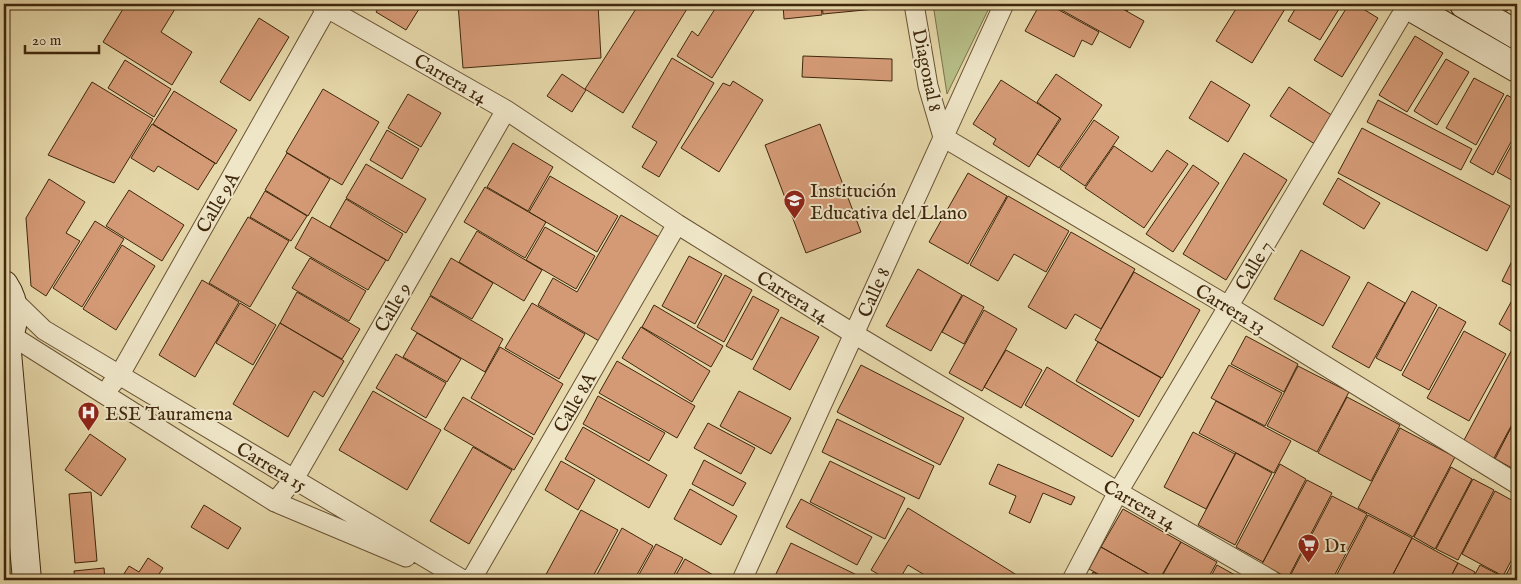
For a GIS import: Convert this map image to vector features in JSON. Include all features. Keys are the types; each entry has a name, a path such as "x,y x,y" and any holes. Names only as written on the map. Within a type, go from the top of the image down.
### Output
{"street":[{"name":"Diagonal 8","path":"914,4 928,86 943,137"},
{"name":"Calle 8","path":"742,580 1004,4"},
{"path":"1407,4 1517,68"},
{"name":"Calle 7","path":"1072,580 1118,492 1407,4"},
{"path":"1464,4 1517,35"},
{"name":"Carrera 14","path":"323,6 506,110 677,224 854,334 1118,492 1271,580"},
{"name":"Calle 9A","path":"104,394 118,376 323,6"},
{"name":"Calle 9","path":"275,502 294,478 506,110"},
{"name":"Carrera 13","path":"943,137 1228,306 1517,484"},
{"name":"Calle 8A","path":"471,580 677,224"},
{"path":"8,292 14,320 6,339 27,580"},
{"name":"Carrera 15","path":"8,292 44,330 118,376 294,478 461,580"},
{"name":"Carrera 15","path":"6,339 104,394 275,502 461,580"}],"green space":[{"path":"933,4 991,4 947,94"},
{"path":"4,377 24,580 4,580"}],"building":[{"path":"126,4 178,4 161,32 192,52 172,85 103,42"},
{"path":"381,4 410,4 419,9 406,30 376,12"},
{"path":"458,4 598,4 601,58 463,68"},
{"path":"639,4 690,4 623,113 585,89"},
{"path":"718,4 758,4 712,78 677,56 692,31 698,36"},
{"path":"783,4 821,4 822,15 784,19"},
{"path":"822,4 874,4 875,9 823,14"},
{"path":"1040,4 1048,4 1099,32 1092,45 1082,40 1074,57 1025,31"},
{"path":"1060,4 1114,4 1144,21 1130,48 1058,8"},
{"path":"1115,4 1130,4 1127,11"},
{"path":"1239,4 1288,4 1252,63 1216,41"},
{"path":"1298,4 1342,4 1320,40 1288,21"},
{"path":"1349,4 1355,4 1378,18 1342,77 1314,60"},
{"path":"1496,4 1512,4 1507,11"},
{"path":"259,18 289,37 250,101 220,82"},
{"path":"1415,36 1443,53 1407,112 1379,95"},
{"path":"803,56 892,59 892,81 802,77"},
{"path":"672,58 714,83 659,177 642,167 657,142 632,127"},
{"path":"1446,59 1469,72 1437,125 1414,111"},
{"path":"125,60 171,89 154,117 108,88"},
{"path":"562,74 586,90 572,112 547,96"},
{"path":"1056,74 1102,105 1059,168 1037,154 1061,119 1037,102"},
{"path":"1474,78 1504,94 1476,145 1446,128"},
{"path":"1001,80 1060,118 1029,167 993,144 996,139 973,124"},
{"path":"733,81 763,100 719,172 681,148 723,83 730,86"},
{"path":"1211,81 1250,105 1228,142 1189,118"},
{"path":"92,82 153,119 114,183 48,155"},
{"path":"1289,87 1336,118 1318,146 1270,116"},
{"path":"323,89 379,122 342,185 286,152"},
{"path":"174,91 237,130 216,164 153,124"},
{"path":"408,94 441,113 421,147 388,128"},
{"path":"1507,95 1517,101 1517,131 1493,175 1470,162"},
{"path":"1378,100 1472,149 1461,170 1367,122"},
{"path":"1094,120 1119,137 1085,186 1060,169"},
{"path":"152,124 215,163 198,190 158,166 154,172 131,158"},
{"path":"820,124 861,232 806,253 765,145"},
{"path":"1362,128 1510,206 1487,251 1338,173"},
{"path":"387,130 419,149 402,179 370,160"},
{"path":"1517,135 1517,183 1497,172"},
{"path":"513,143 553,167 528,211 487,187"},
{"path":"1114,146 1152,172 1167,150 1188,164 1144,228 1085,188"},
{"path":"287,153 330,179 308,216 265,190"},
{"path":"1244,153 1287,180 1226,280 1183,254"},
{"path":"366,164 426,199 406,233 346,198"},
{"path":"1193,165 1219,183 1173,252 1146,234"},
{"path":"968,173 1007,196 968,264 929,242"},
{"path":"550,176 618,216 597,252 529,212"},
{"path":"1338,178 1380,203 1364,229 1323,204"},
{"path":"49,179 85,202 66,233 80,241 46,296 31,286 26,218"},
{"path":"485,187 546,222 525,258 464,222"},
{"path":"129,190 184,225 162,261 106,226"},
{"path":"265,191 307,216 291,241 250,217"},
{"path":"1008,196 1069,231 1046,272 1014,254 998,281 970,265"},
{"path":"346,199 403,234 388,261 330,227"},
{"path":"621,215 659,237 599,341 538,305 553,278 577,292"},
{"path":"248,217 289,241 250,307 209,283"},
{"path":"312,217 386,260 368,290 295,248"},
{"path":"95,221 124,239 82,307 53,288"},
{"path":"545,227 595,256 576,289 526,260"},
{"path":"477,231 542,270 524,301 459,262"},
{"path":"1071,232 1135,269 1101,329 1075,314 1066,329 1028,307"},
{"path":"122,245 155,266 116,330 83,309"},
{"path":"1301,250 1350,277 1323,326 1274,299"},
{"path":"1517,251 1517,288 1502,281"},
{"path":"689,256 722,274 695,324 662,306"},
{"path":"310,258 366,291 349,321 292,288"},
{"path":"451,258 493,283 472,319 430,295"},
{"path":"918,269 962,295 931,351 886,326"},
{"path":"1134,272 1200,310 1162,378 1095,340"},
{"path":"725,275 752,290 724,342 697,327"},
{"path":"202,280 239,302 195,377 159,355"},
{"path":"1368,282 1405,303 1369,368 1332,347"},
{"path":"1412,291 1437,305 1401,371 1376,358"},
{"path":"297,292 360,329 342,359 280,323"},
{"path":"1517,293 1517,335 1499,324"},
{"path":"963,295 984,307 964,344 942,332"},
{"path":"430,296 503,339 485,372 411,329"},
{"path":"753,296 779,310 752,360 726,346"},
{"path":"240,303 276,325 253,365 216,343"},
{"path":"532,303 585,334 559,379 505,348"},
{"path":"654,305 723,346 711,367 642,327"},
{"path":"1439,307 1466,322 1429,390 1402,375"},
{"path":"984,310 1017,329 982,391 949,373"},
{"path":"781,317 819,337 790,390 753,369"},
{"path":"280,323 344,361 323,397 314,391 288,437 233,404"},
{"path":"641,327 710,371 692,402 622,358"},
{"path":"1464,331 1506,354 1469,421 1427,398"},
{"path":"417,333 461,359 447,382 403,357"},
{"path":"1246,336 1298,364 1284,392 1231,364"},
{"path":"1517,340 1517,416 1495,459 1463,442"},
{"path":"1098,342 1161,378 1139,417 1076,381"},
{"path":"500,347 563,384 534,435 471,398"},
{"path":"1006,350 1042,370 1021,408 984,387"},
{"path":"396,354 446,383 426,418 376,388"},
{"path":"617,361 695,406 677,438 599,393"},
{"path":"861,365 964,418 940,465 837,412"},
{"path":"1229,365 1282,393 1265,426 1211,398"},
{"path":"1298,366 1349,392 1317,452 1267,426"},
{"path":"1047,367 1134,420 1112,457 1025,405"},
{"path":"373,391 441,430 407,490 339,450"},
{"path":"739,391 791,418 771,454 720,426"},
{"path":"598,396 665,433 649,461 583,424"},
{"path":"463,397 533,438 514,470 444,429"},
{"path":"1347,397 1400,425 1371,481 1318,453"},
{"path":"1216,401 1291,441 1274,473 1199,433"},
{"path":"1517,415 1517,471 1494,458"},
{"path":"837,419 934,466 919,499 822,452"},
{"path":"708,423 755,448 741,474 694,448"},
{"path":"583,427 667,475 649,508 565,459"},
{"path":"1400,428 1455,457 1413,537 1358,508"},
{"path":"1193,432 1235,454 1206,509 1164,487"},
{"path":"90,434 126,459 101,496 65,470"},
{"path":"473,447 512,470 469,544 430,521"},
{"path":"1236,453 1272,473 1235,545 1198,525"},
{"path":"704,460 746,483 733,506 692,484"},
{"path":"561,461 595,480 578,510 545,490"},
{"path":"830,461 905,498 885,539 810,502"},
{"path":"998,464 1075,497 1071,505 1043,493 1030,523 1009,513 1016,496 989,484"},
{"path":"1280,464 1306,479 1263,562 1236,547"},
{"path":"1451,467 1472,479 1435,549 1414,537"},
{"path":"1473,479 1494,490 1458,560 1436,549"},
{"path":"1307,480 1332,493 1288,578 1262,564"},
{"path":"690,489 737,516 721,545 674,519"},
{"path":"1495,491 1517,503 1517,550 1503,576 1462,554"},
{"path":"91,492 97,561 75,563 69,494"},
{"path":"1332,496 1367,514 1332,580 1288,580"},
{"path":"801,499 872,537 857,565 786,527"},
{"path":"204,505 241,528 228,549 191,527"},
{"path":"908,508 1024,580 933,580 908,565 899,580 888,580 871,570"},
{"path":"1123,509 1181,542 1159,580 1101,547"},
{"path":"581,510 618,530 591,580 543,580"},
{"path":"1368,515 1412,538 1390,580 1334,580"},
{"path":"622,528 653,546 634,580 594,580"},
{"path":"1412,538 1458,563 1449,580 1390,580"},
{"path":"1181,542 1217,562 1207,580 1160,580"},
{"path":"791,543 863,578 862,580 773,580"},
{"path":"656,544 683,558 671,580 636,580"},
{"path":"1101,547 1159,580 1109,580 1089,569"},
{"path":"1517,554 1517,580 1516,580 1506,575"},
{"path":"148,558 163,568 155,580 120,580 129,566 139,572"},
{"path":"685,559 715,576 712,580 673,580"},
{"path":"1458,563 1475,572 1471,580 1449,580"},
{"path":"1217,565 1244,580 1209,580"},
{"path":"1480,565 1509,580 1472,580"},
{"path":"104,568 105,580 75,580 74,571"},
{"path":"1093,572 1108,580 1089,580"}],"place":[{"name":"Institución Educativa del Llano","path":"794,220"},
{"name":"ESE Tauramena","path":"89,432"},
{"name":"D1","path":"1308,564"}]}
